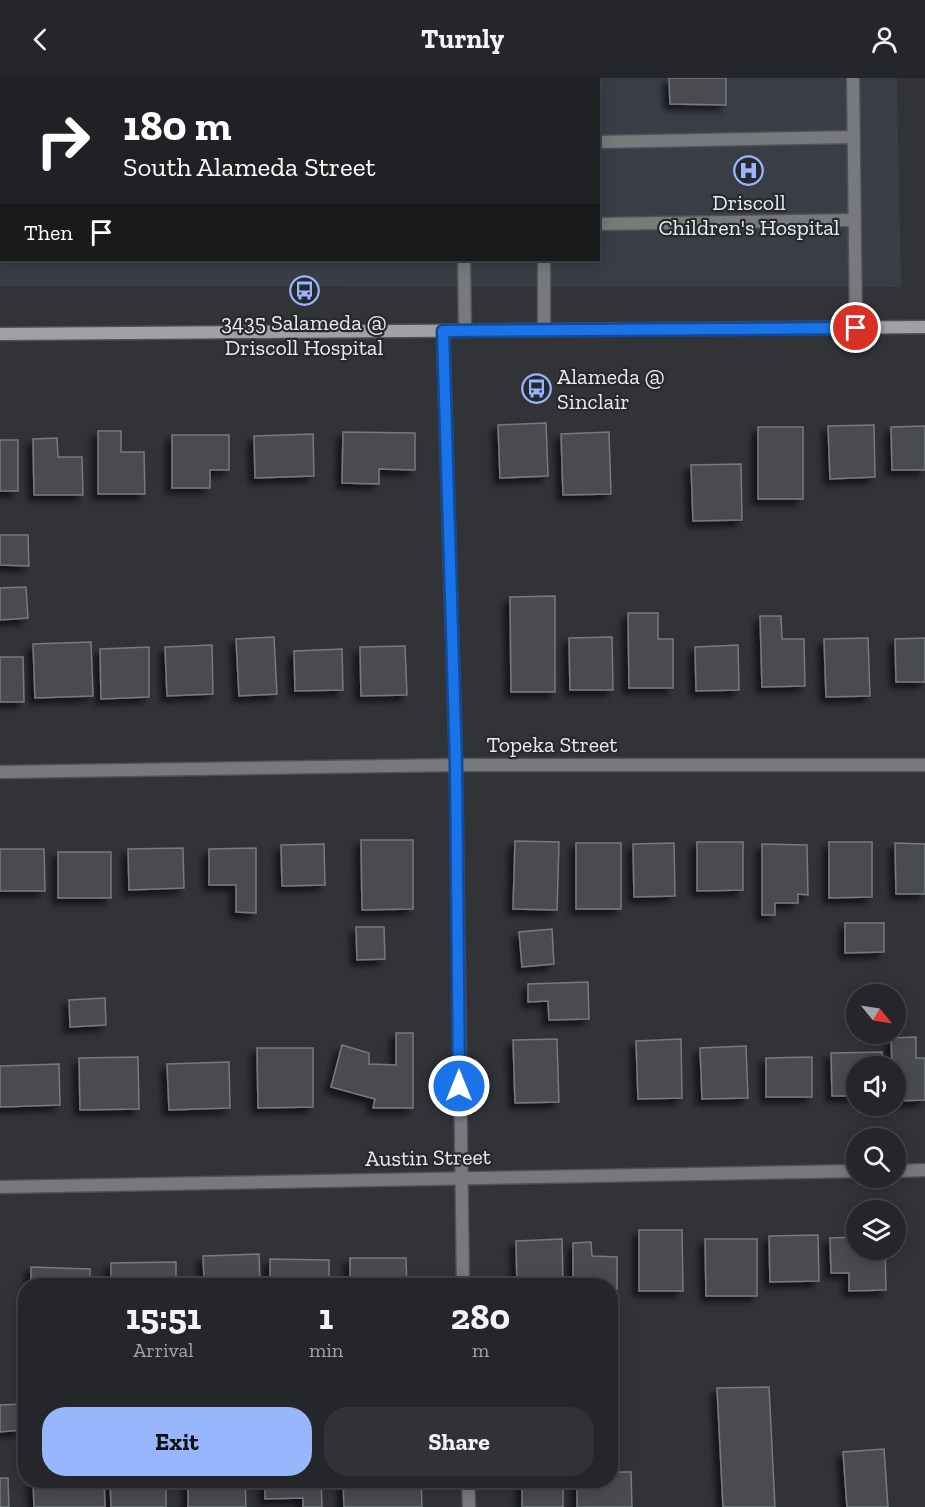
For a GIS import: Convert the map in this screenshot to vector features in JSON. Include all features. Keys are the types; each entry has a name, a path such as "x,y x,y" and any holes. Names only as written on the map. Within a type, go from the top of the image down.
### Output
{"main road":[{"path":"0,334 925,327"}],"street":[{"path":"853,78 856,328"},
{"path":"600,142 854,137"},
{"path":"600,224 855,220"},
{"path":"464,261 465,332"},
{"path":"544,261 544,331"},
{"path":"443,331 456,765 459,1178 463,1278"},
{"name":"Topeka Street","path":"0,772 456,765 925,765"},
{"path":"906,1171 925,1170"},
{"name":"Austin Street","path":"0,1187 846,1172"},
{"path":"468,1488 469,1507"}],"shaded area":[{"name":"Driscoll Children's Hospital","path":"600,78 897,78 901,287 0,286 0,261 600,261"}],"building":[{"path":"669,78 726,78 726,105 670,104"},
{"path":"546,423 548,476 500,478 498,425"},
{"path":"874,425 875,477 830,479 828,426"},
{"path":"925,426 925,470 892,470 891,427"},
{"path":"758,427 803,427 803,499 758,499"},
{"path":"98,431 121,431 121,452 144,452 145,494 98,494"},
{"path":"343,432 415,433 415,470 379,469 379,484 342,483"},
{"path":"609,432 611,494 563,495 561,434"},
{"path":"313,434 314,476 255,478 254,436"},
{"path":"172,435 229,435 229,470 210,470 210,488 172,488"},
{"path":"57,438 58,457 82,457 83,495 34,495 33,439"},
{"path":"0,440 18,440 18,491 0,491"},
{"path":"741,464 742,520 693,521 691,465"},
{"path":"0,535 28,535 29,566 0,565"},
{"path":"26,587 28,618 0,620 0,588"},
{"path":"555,596 555,692 511,692 510,597"},
{"path":"628,613 658,613 658,639 673,639 673,688 629,688"},
{"path":"760,616 781,616 782,639 804,639 805,686 762,687"},
{"path":"274,637 277,694 239,696 236,639"},
{"path":"612,637 613,690 570,690 569,638"},
{"path":"868,638 870,696 826,697 824,639"},
{"path":"925,638 925,682 896,682 895,639"},
{"path":"91,642 93,696 35,698 33,644"},
{"path":"212,645 213,694 167,696 165,647"},
{"path":"738,645 739,690 696,691 695,647"},
{"path":"405,646 407,695 361,696 360,647"},
{"path":"149,647 149,697 101,699 100,649"},
{"path":"342,649 343,690 295,691 294,651"},
{"path":"0,657 23,657 24,702 0,702"},
{"path":"361,840 413,840 413,909 362,910"},
{"path":"515,841 559,842 557,910 513,909"},
{"path":"697,842 743,842 743,890 697,891"},
{"path":"829,842 872,842 872,897 829,898"},
{"path":"576,843 621,843 621,909 576,909"},
{"path":"674,843 675,896 634,897 633,844"},
{"path":"895,843 925,844 925,894 896,894"},
{"path":"324,844 325,885 282,886 281,845"},
{"path":"762,844 807,845 808,895 798,894 798,903 775,903 775,915 762,915"},
{"path":"183,848 184,888 129,890 128,849"},
{"path":"256,848 256,913 236,912 236,885 209,885 209,849"},
{"path":"0,849 44,849 45,891 0,891"},
{"path":"58,852 111,852 111,898 58,898"},
{"path":"845,923 884,923 884,952 845,953"},
{"path":"356,927 384,927 385,959 357,960"},
{"path":"552,929 554,964 522,967 519,932"},
{"path":"588,982 589,1019 549,1020 548,1001 528,1002 528,984"},
{"path":"105,998 106,1025 70,1027 69,1000"},
{"path":"396,1033 413,1033 413,1108 373,1108 375,1099 331,1087 342,1045 369,1053 369,1064 396,1065"},
{"path":"906,1037 916,1037 916,1058 925,1058 925,1100 906,1101 906,1056 892,1056 891,1044 906,1044"},
{"path":"557,1039 559,1102 515,1103 513,1040"},
{"path":"681,1039 682,1098 638,1099 636,1041"},
{"path":"746,1046 748,1098 702,1099 700,1048"},
{"path":"257,1048 313,1048 313,1107 258,1108"},
{"path":"882,1052 882,1056 846,1056 846,1096 832,1096 831,1053"},
{"path":"138,1057 139,1109 80,1110 79,1058"},
{"path":"812,1057 812,1097 766,1097 766,1058"},
{"path":"229,1062 230,1108 169,1110 167,1064"},
{"path":"59,1064 60,1105 0,1107 0,1066"},
{"path":"639,1230 682,1230 683,1291 639,1291"},
{"path":"818,1235 819,1281 770,1282 769,1236"},
{"path":"846,1237 846,1260 885,1260 886,1290 849,1291 849,1273 831,1273 830,1238"},
{"path":"562,1239 563,1278 517,1278 516,1241"},
{"path":"705,1239 757,1239 757,1296 706,1296"},
{"path":"591,1242 592,1256 617,1257 617,1278 573,1278 573,1243"},
{"path":"259,1254 260,1278 204,1278 203,1256"},
{"path":"350,1258 406,1258 407,1278 350,1278"},
{"path":"270,1259 329,1260 329,1278 270,1278"},
{"path":"176,1262 176,1278 111,1278 111,1263"},
{"path":"31,1267 90,1269 90,1278 31,1278"},
{"path":"769,1387 775,1507 723,1507 717,1388"},
{"path":"18,1404 18,1430 0,1432 0,1405"},
{"path":"884,1449 888,1507 847,1507 843,1452"},
{"path":"618,1472 631,1472 632,1507 577,1507 577,1488 618,1488"},
{"path":"0,1478 8,1478 9,1507 0,1507"},
{"path":"33,1488 104,1488 105,1507 34,1507"},
{"path":"110,1488 166,1488 166,1507 111,1507"},
{"path":"188,1488 245,1488 246,1507 188,1507"},
{"path":"265,1488 321,1488 322,1507 303,1507 303,1498 265,1499"},
{"path":"343,1488 421,1488 422,1507 344,1507"},
{"path":"522,1488 563,1488 563,1507 522,1507"}],"place":[{"name":"Driscoll Children's Hospital","path":"749,170"},
{"name":"3435 Salameda @ Driscoll Hospital","path":"304,290"},
{"name":"Alameda @ Sinclair","path":"536,389"}],"route":[{"path":"459,1086 456,765 443,331 856,328"}]}
